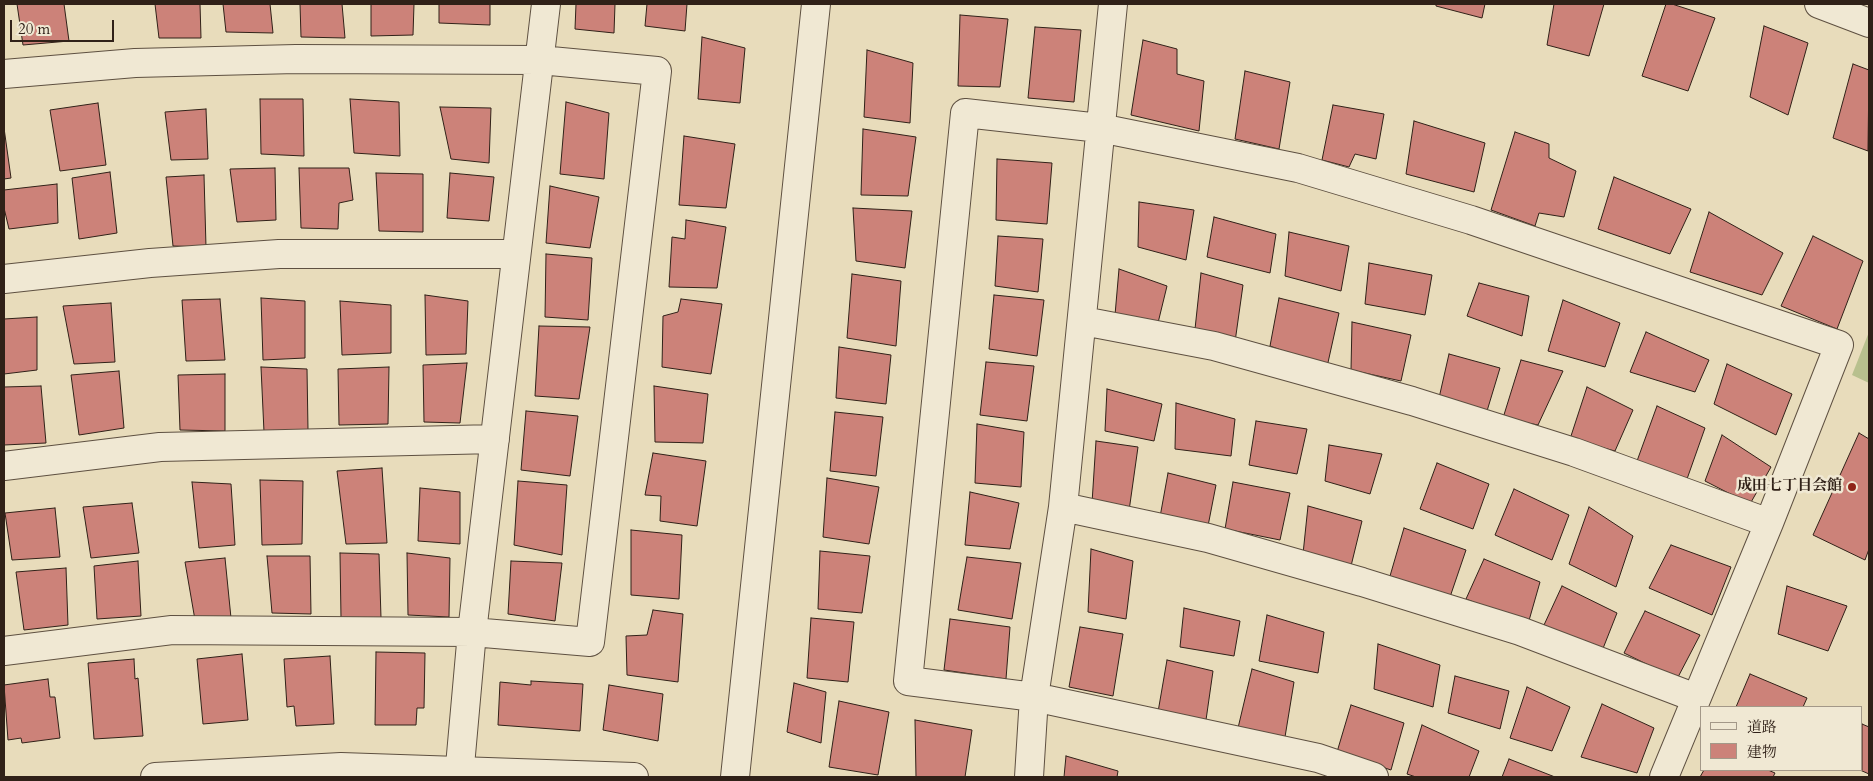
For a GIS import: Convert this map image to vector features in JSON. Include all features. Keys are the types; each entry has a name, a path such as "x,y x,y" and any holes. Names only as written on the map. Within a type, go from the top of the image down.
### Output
{"street":[{"path":"460,774 472,632 546,4"},
{"path":"735,777 816,4"},
{"path":"1029,777 1034,697 1063,507 1083,321 1113,4"},
{"path":"1819,4 1869,23"},
{"path":"4,74 163,62 296,59 540,60 658,71 590,642 472,632 172,630 4,651"},
{"path":"1374,777 1318,758 1034,697 908,681 965,113 1100,128 1307,171 1471,220 1838,345 1769,523 1664,777"},
{"path":"4,279 150,263 279,254 516,254"},
{"path":"1083,321 1214,346 1412,400 1574,452 1769,523"},
{"path":"4,466 160,447 495,439"},
{"path":"1063,507 1208,538 1362,582 1520,631 1696,698"},
{"path":"155,777 341,767 460,774 634,777"}],"green space":[{"path":"1869,332 1869,383 1852,375"}],"building":[{"path":"17,4 64,4 69,41 23,45"},
{"path":"155,4 200,4 201,38 159,38"},
{"path":"223,4 270,4 273,33 226,32"},
{"path":"300,4 342,4 345,38 301,37"},
{"path":"371,4 414,4 413,35 371,36"},
{"path":"439,4 490,4 490,25 439,23"},
{"path":"576,4 615,4 614,33 575,29"},
{"path":"647,4 687,4 685,31 645,26"},
{"path":"1436,4 1485,4 1482,18 1436,6"},
{"path":"1554,4 1604,4 1589,56 1547,45"},
{"path":"1666,4 1672,4 1715,18 1688,91 1642,76"},
{"path":"960,15 1008,19 1000,87 958,86"},
{"path":"1764,26 1808,43 1788,115 1750,97"},
{"path":"1035,27 1081,30 1074,102 1028,98"},
{"path":"702,37 745,48 740,103 698,99"},
{"path":"1143,40 1177,49 1177,74 1204,81 1199,131 1131,115"},
{"path":"867,50 913,63 910,123 864,117"},
{"path":"1853,64 1869,70 1868,151 1833,138"},
{"path":"1245,71 1290,82 1279,149 1235,139"},
{"path":"260,99 303,99 304,156 261,154"},
{"path":"350,99 399,102 400,156 354,153"},
{"path":"566,102 609,113 604,179 560,174"},
{"path":"98,103 106,165 60,171 50,110"},
{"path":"1333,105 1384,114 1376,159 1355,154 1349,167 1322,160"},
{"path":"440,107 491,108 489,163 451,159"},
{"path":"206,109 208,159 171,160 165,112"},
{"path":"1414,121 1485,143 1474,192 1406,174"},
{"path":"4,128 11,178 4,179"},
{"path":"863,129 916,137 908,196 861,195"},
{"path":"1515,132 1549,144 1549,158 1576,171 1564,217 1539,213 1535,226 1491,210"},
{"path":"684,136 735,144 726,208 679,205"},
{"path":"997,159 1052,163 1047,224 996,220"},
{"path":"275,168 276,220 237,222 230,169"},
{"path":"299,168 349,168 353,200 339,203 338,229 301,228"},
{"path":"110,172 117,233 79,239 72,178"},
{"path":"376,173 423,174 423,232 379,231"},
{"path":"450,173 494,177 489,221 447,218"},
{"path":"204,175 206,247 173,246 166,177"},
{"path":"1614,177 1691,209 1670,254 1598,229"},
{"path":"57,184 58,223 9,229 4,208 4,190"},
{"path":"550,186 599,197 590,248 546,243"},
{"path":"1139,202 1194,210 1186,260 1138,247"},
{"path":"853,208 912,211 905,268 856,261"},
{"path":"1709,212 1783,253 1762,295 1690,272"},
{"path":"1214,217 1276,234 1270,273 1207,257"},
{"path":"686,220 726,227 717,288 669,287 672,237 685,239"},
{"path":"1289,232 1349,246 1341,291 1285,276"},
{"path":"998,236 1043,239 1038,292 995,286"},
{"path":"1813,236 1863,261 1837,329 1781,306"},
{"path":"546,254 592,258 588,320 545,317"},
{"path":"1369,263 1432,275 1425,315 1365,304"},
{"path":"1119,269 1167,286 1157,327 1115,315"},
{"path":"1201,273 1243,285 1235,342 1195,329"},
{"path":"852,274 901,281 896,346 847,338"},
{"path":"1479,283 1529,296 1522,336 1467,316"},
{"path":"425,295 468,301 466,354 426,355"},
{"path":"994,295 1044,300 1037,356 989,349"},
{"path":"261,298 305,301 305,358 263,360"},
{"path":"1279,298 1339,313 1327,367 1270,346"},
{"path":"220,299 225,360 186,361 182,300"},
{"path":"681,299 722,304 711,374 662,367 663,316 678,312"},
{"path":"1563,300 1620,323 1605,367 1548,351"},
{"path":"340,301 391,305 391,353 342,355"},
{"path":"111,303 115,362 74,364 63,306"},
{"path":"37,317 37,370 4,374 4,319"},
{"path":"1352,322 1411,335 1401,381 1351,370"},
{"path":"539,326 590,327 579,399 535,396"},
{"path":"1646,332 1709,360 1695,392 1630,372"},
{"path":"839,347 891,355 886,404 836,398"},
{"path":"1449,354 1500,368 1487,411 1439,398"},
{"path":"1521,360 1563,371 1538,425 1503,418"},
{"path":"986,362 1034,366 1027,421 980,415"},
{"path":"467,363 460,423 424,422 423,365"},
{"path":"1727,364 1792,394 1776,435 1714,404"},
{"path":"261,367 307,369 308,430 264,432"},
{"path":"389,367 388,424 339,425 338,369"},
{"path":"119,371 124,428 79,435 71,375"},
{"path":"225,374 225,431 180,430 178,375"},
{"path":"41,386 46,443 4,445 4,387"},
{"path":"654,386 708,394 703,443 655,442"},
{"path":"1587,387 1633,410 1615,451 1570,439"},
{"path":"1107,389 1162,404 1154,441 1105,431"},
{"path":"1176,403 1235,419 1231,456 1175,449"},
{"path":"1657,406 1705,428 1687,479 1637,461"},
{"path":"526,411 578,416 570,476 521,470"},
{"path":"835,412 883,417 876,476 830,471"},
{"path":"1256,421 1307,429 1297,474 1249,465"},
{"path":"977,424 1024,432 1021,487 975,483"},
{"name":"成田七丁目会館","path":"1859,433 1869,439 1869,549 1865,560 1813,535"},
{"path":"1722,435 1771,467 1750,504 1705,481"},
{"path":"1096,441 1138,447 1129,511 1092,503"},
{"path":"1329,445 1382,454 1370,494 1325,481"},
{"path":"653,453 706,461 697,526 660,521 661,496 645,495"},
{"path":"1437,463 1489,484 1473,529 1420,509"},
{"path":"382,468 387,543 346,544 337,471"},
{"path":"1168,473 1216,485 1208,526 1160,517"},
{"path":"827,478 879,487 869,544 823,537"},
{"path":"260,480 303,481 302,544 262,545"},
{"path":"518,481 567,485 562,555 514,545"},
{"path":"192,482 231,484 235,545 199,548"},
{"path":"1233,482 1290,493 1280,540 1225,529"},
{"path":"420,488 460,492 460,544 418,541"},
{"path":"1514,489 1569,515 1552,560 1495,535"},
{"path":"970,492 1019,503 1010,549 965,545"},
{"path":"132,503 139,553 91,558 83,507"},
{"path":"1308,506 1362,521 1351,566 1303,554"},
{"path":"1589,507 1633,536 1616,587 1569,564"},
{"path":"55,508 60,557 12,560 5,513"},
{"path":"1404,528 1466,550 1450,597 1390,576"},
{"path":"631,530 682,535 679,599 631,595"},
{"path":"1671,545 1731,567 1712,615 1649,588"},
{"path":"1091,549 1133,561 1126,619 1088,612"},
{"path":"820,551 870,556 862,613 818,609"},
{"path":"340,553 379,554 381,618 341,618"},
{"path":"407,553 450,558 449,617 408,615"},
{"path":"267,556 310,556 311,614 272,613"},
{"path":"967,557 1021,563 1012,619 958,610"},
{"path":"225,558 231,618 195,620 185,562"},
{"path":"1484,559 1540,582 1528,624 1466,599"},
{"path":"138,561 141,616 97,619 94,566"},
{"path":"511,561 562,563 555,621 508,614"},
{"path":"66,568 68,625 24,630 16,572"},
{"path":"1562,586 1617,613 1602,651 1544,625"},
{"path":"1787,586 1847,606 1828,651 1778,634"},
{"path":"1184,608 1240,621 1234,656 1180,647"},
{"path":"653,610 683,614 678,682 627,675 626,636 647,635"},
{"path":"1645,611 1700,635 1677,679 1624,653"},
{"path":"1267,615 1324,632 1318,673 1259,661"},
{"path":"811,618 854,622 848,682 807,678"},
{"path":"950,619 1010,627 1006,679 944,670"},
{"path":"1080,627 1123,634 1113,696 1069,687"},
{"path":"1378,644 1440,665 1433,707 1374,689"},
{"path":"376,652 425,653 424,708 417,708 416,725 375,725"},
{"path":"242,654 248,720 203,724 197,659"},
{"path":"330,656 334,724 296,726 294,706 287,707 284,659"},
{"path":"134,659 135,679 138,678 143,736 94,739 88,663"},
{"path":"1167,660 1213,671 1206,720 1158,712"},
{"path":"1252,669 1294,682 1285,737 1238,728"},
{"path":"1750,674 1807,698 1803,706 1736,706"},
{"path":"1455,676 1509,691 1500,729 1448,713"},
{"path":"48,679 50,697 55,697 60,738 22,743 21,738 8,740 4,685"},
{"path":"531,681 583,684 580,731 498,725 500,682 531,685"},
{"path":"794,683 826,692 821,743 787,732"},
{"path":"609,685 663,694 658,741 603,730"},
{"path":"1527,687 1570,707 1552,751 1510,738"},
{"path":"839,701 889,712 878,775 829,767"},
{"path":"1602,704 1654,728 1637,773 1581,757"},
{"path":"1351,705 1404,723 1391,770 1337,752"},
{"path":"915,720 972,730 965,777 916,777"},
{"path":"1863,724 1869,727 1869,774 1862,771"},
{"path":"1422,725 1479,751 1469,777 1416,777 1407,774"},
{"path":"1066,756 1118,771 1117,777 1064,777"},
{"path":"1509,759 1555,777 1502,777"},
{"path":"1703,771 1770,771 1775,773 1773,777 1700,777"}],"place":[{"name":"成田七丁目会館","path":"1852,487"}]}
